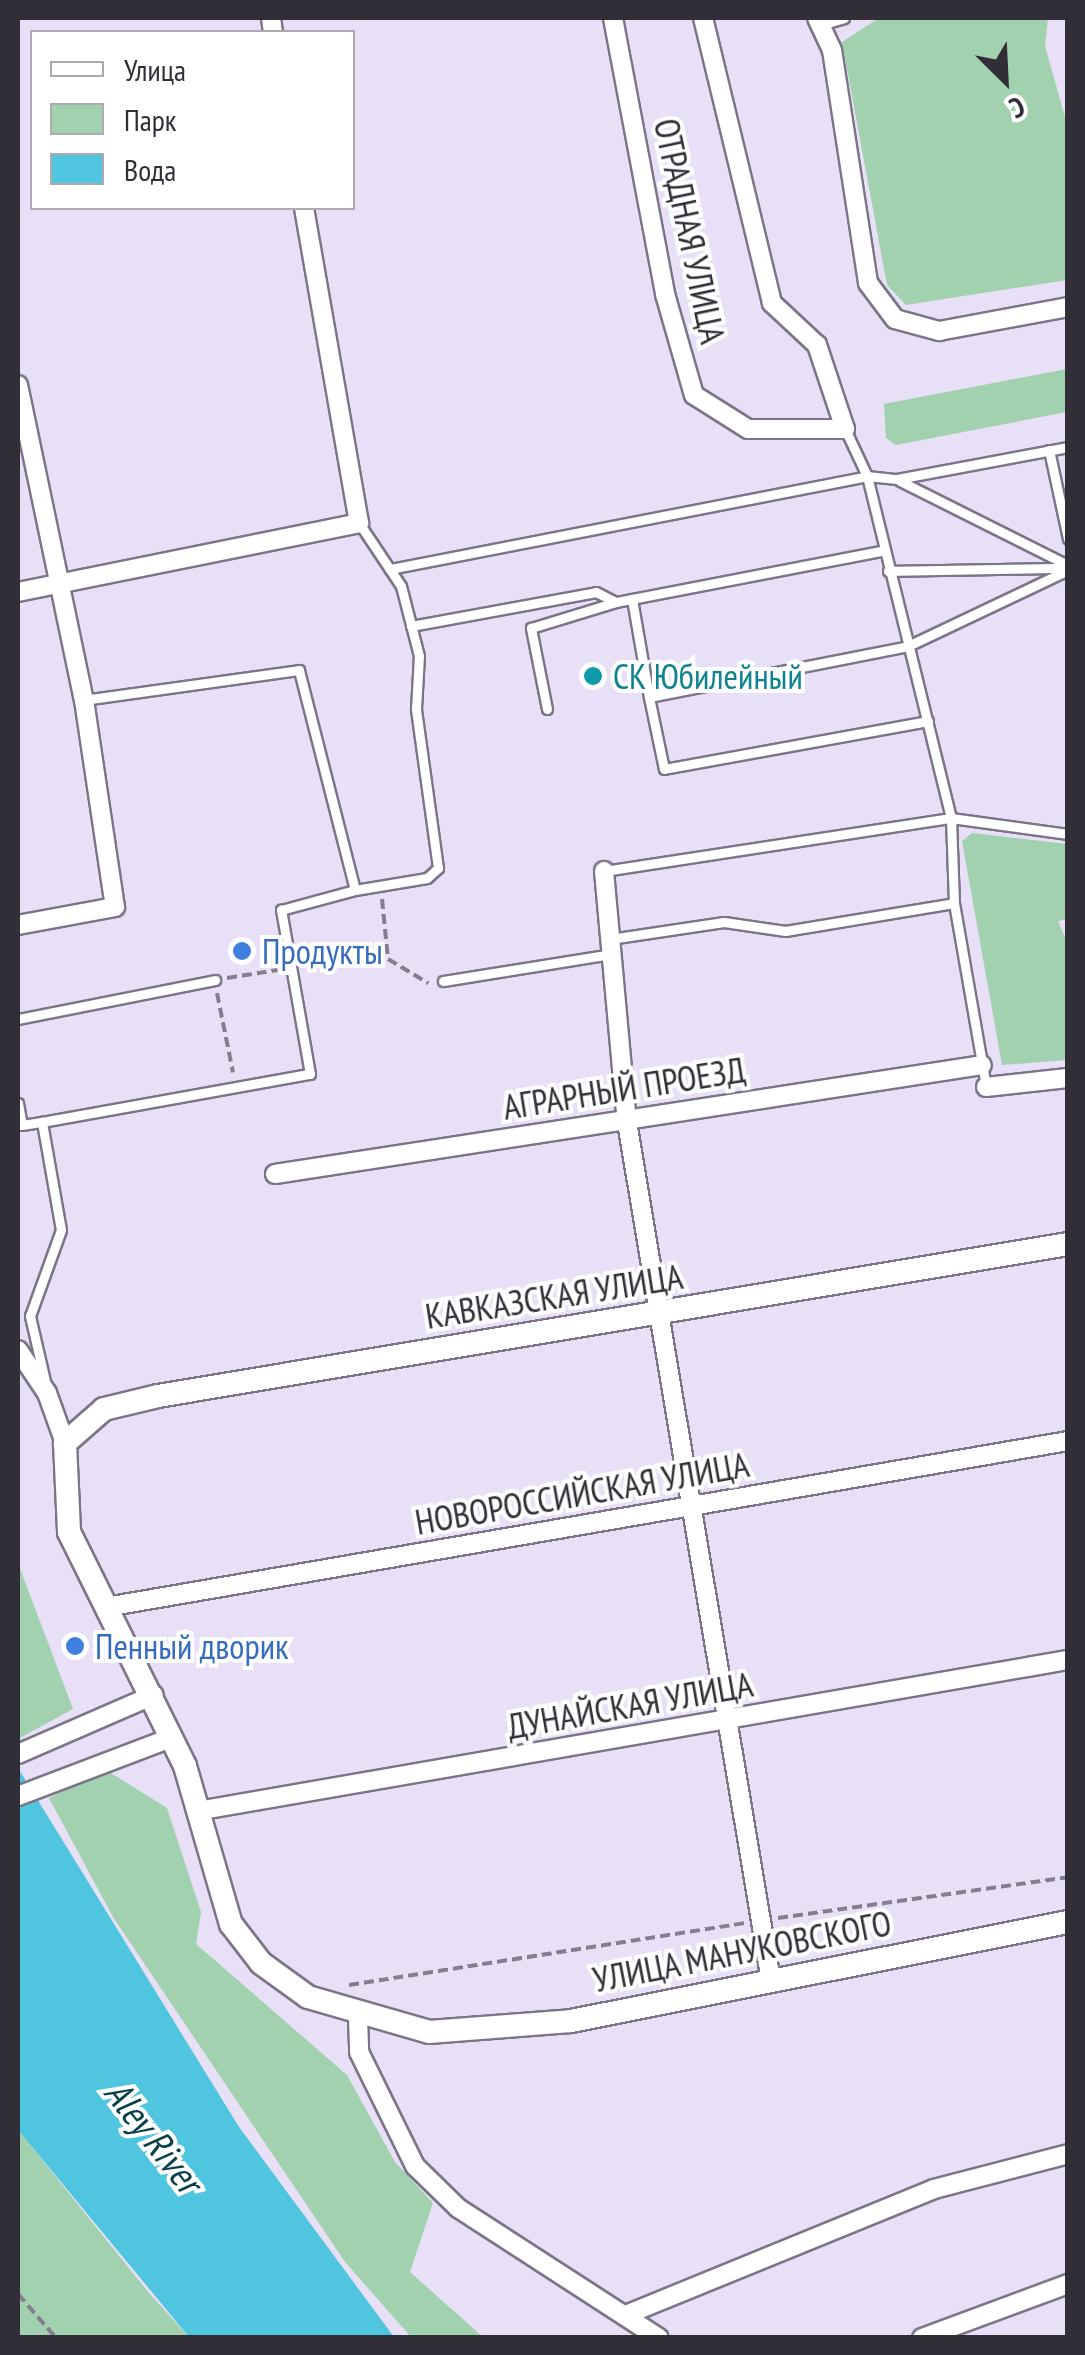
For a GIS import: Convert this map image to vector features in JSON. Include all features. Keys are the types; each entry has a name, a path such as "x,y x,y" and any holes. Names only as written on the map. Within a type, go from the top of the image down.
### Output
{"street":[{"name":"ОТРАДНАЯ УЛИЦА","path":"613,18 665,294 694,395 748,429 845,429"},
{"path":"703,18 772,304 817,346 845,429"},
{"path":"819,21 868,283 895,319 938,331 1068,307"},
{"path":"18,592 58,589 359,524 304,210"},
{"path":"18,385 84,700 115,907 18,926"},
{"path":"604,871 626,1122 695,1508 758,1921 771,1980"},
{"name":"АГРАРНЫЙ ПРОЕЗД","path":"275,1174 982,1065"},
{"path":"986,1088 1068,1078"},
{"name":"КАВКАЗСКАЯ УЛИЦА","path":"64,1444 104,1409 158,1396 1068,1244"},
{"path":"18,1350 48,1393 64,1444"},
{"name":"НОВОРОССИЙСКАЯ УЛИЦА","path":"106,1607 1068,1441"},
{"name":"УЛИЦА МАНУКОВСКОГО","path":"64,1444 69,1532 154,1695 203,1810 231,1924 262,1963 332,2007 358,2018 428,2032 570,2021 1068,1922"},
{"name":"ДУНАЙСКАЯ УЛИЦА","path":"203,1810 1068,1660"},
{"path":"18,1754 154,1695"},
{"path":"18,1796 112,1754 172,1738"},
{"path":"358,2018 359,2052 415,2166 458,2208 628,2314 659,2338"},
{"path":"628,2314 934,2189 1068,2154"},
{"path":"922,2338 1068,2284"}],"lane":[{"path":"819,21 844,18"},
{"path":"845,429 867,476 880,551 951,818 954,904 986,1088"},
{"path":"390,570 867,476 897,479 1068,447"},
{"path":"1049,450 1068,540"},
{"path":"897,479 1068,568"},
{"path":"18,1103 22,1125 310,1074 281,910 438,868 411,626 390,570 359,524"},
{"path":"546,709 532,628 616,602 880,551"},
{"path":"888,571 1068,568"},
{"path":"649,698 908,646 1068,568"},
{"path":"411,626 596,592 616,602"},
{"path":"632,599 664,769 928,720"},
{"path":"84,700 299,670 356,890"},
{"path":"604,871 951,818 1068,834"},
{"path":"443,982 724,922 784,931 954,904"},
{"path":"18,1019 215,980"},
{"path":"42,1122 61,1230 30,1316 48,1393"}],"path":[{"path":"379,886 395,970 443,982"},
{"path":"236,1087 215,980 291,968"},
{"path":"332,2007 343,1986 1068,1877"},
{"path":"18,2294 56,2338"}],"green space":[{"path":"879,18 1048,18 1045,46 1067,124 1067,280 906,305 887,285 842,42"},
{"path":"1067,369 1067,412 896,445 886,438 884,404"},
{"path":"972,833 1067,844 1067,919 1058,921 1067,942 1067,1060 1002,1065 962,841"},
{"path":"18,1563 73,1709 18,1739"},
{"path":"106,1770 167,1808 201,1912 196,1944 347,2075 395,2162 433,2203 410,2272 483,2337 411,2337 345,2262 113,1917 49,1798"},
{"path":"18,2130 149,2293 189,2337 18,2337"}],"water":[{"name":"Aley River","path":"18,1768 239,2127 394,2337 189,2337 18,2130"}],"place":[{"name":"СК Юбилейный","path":"593,676"},
{"name":"Продукты","path":"242,951"},
{"name":"Пенный дворик","path":"75,1646"}]}
